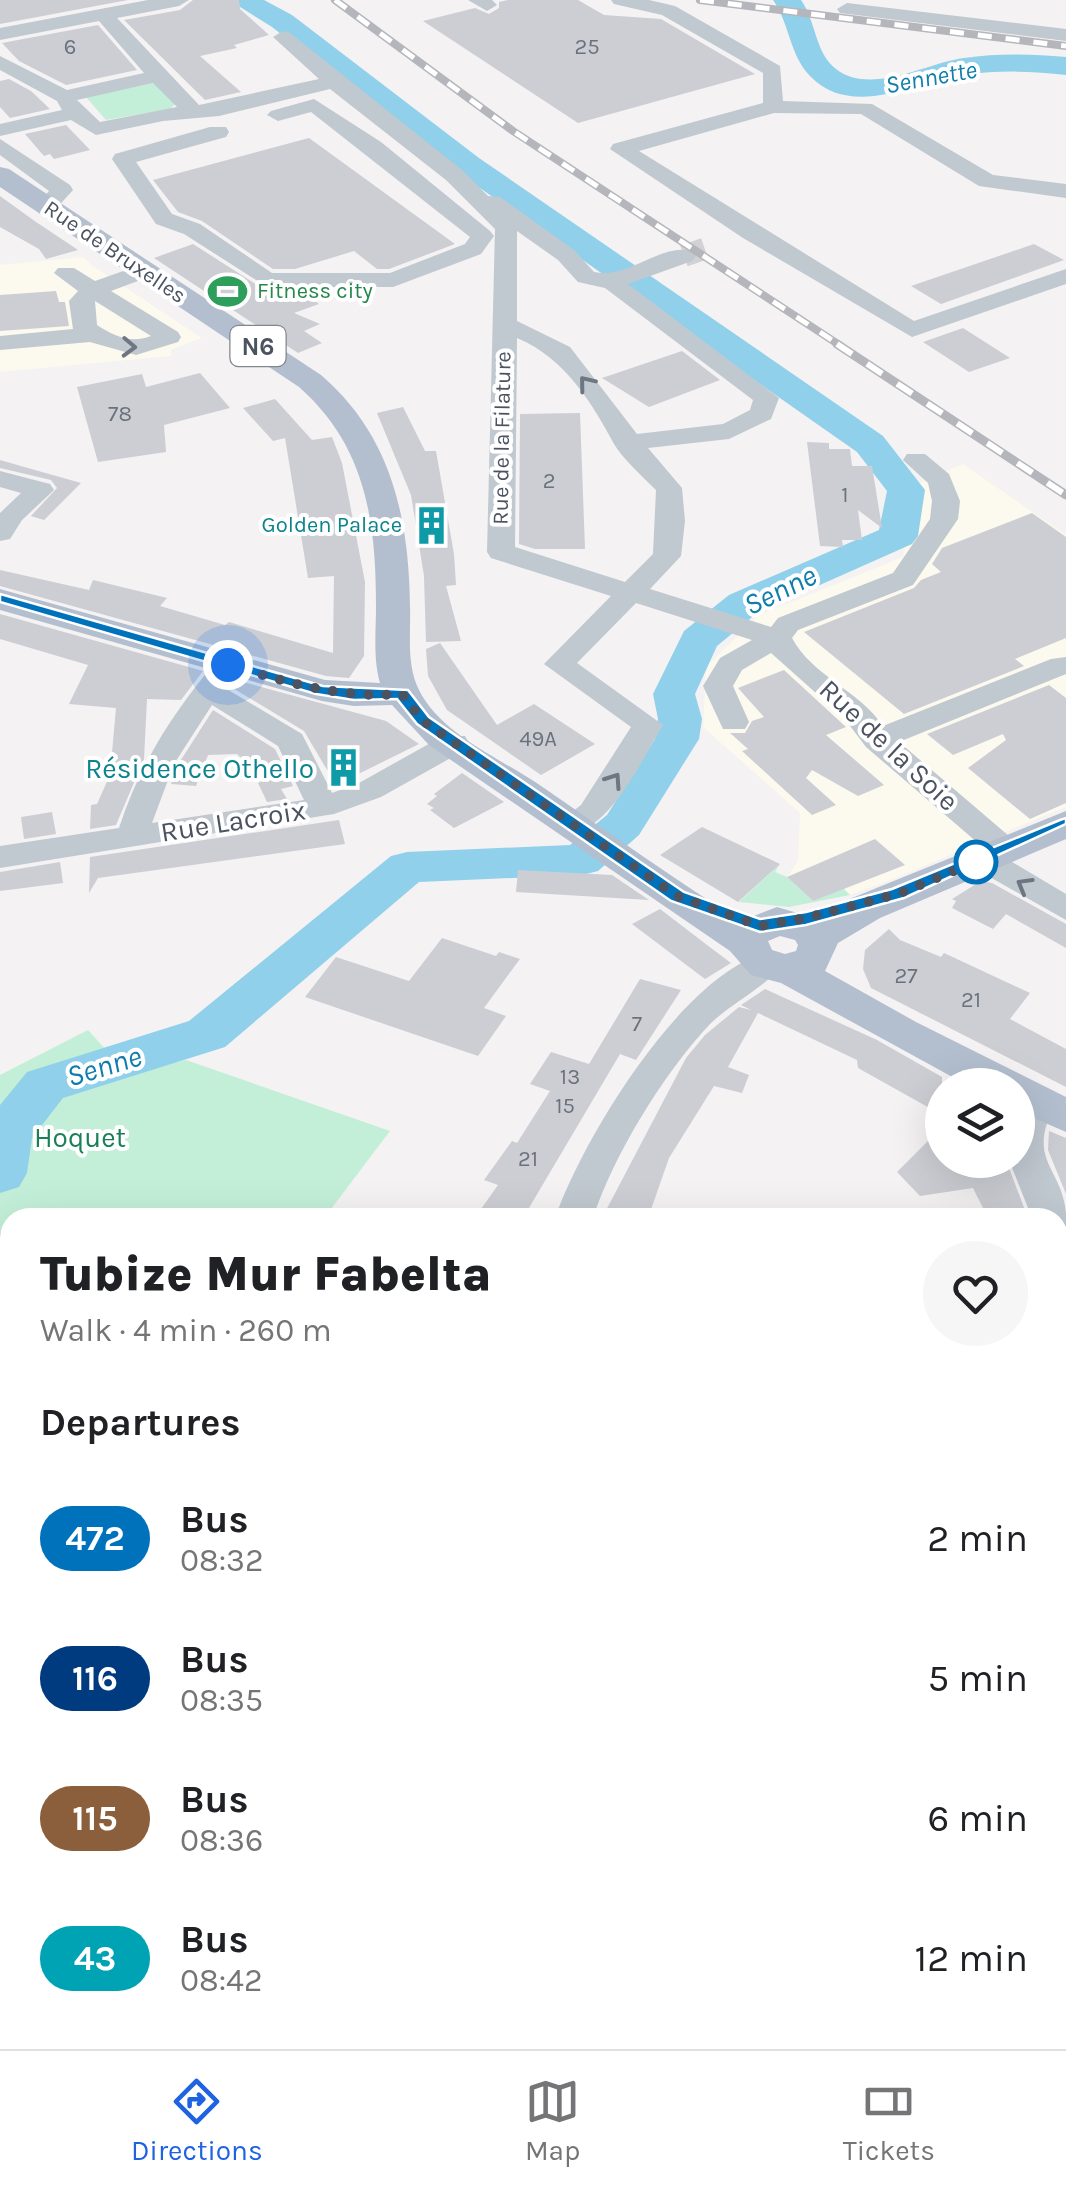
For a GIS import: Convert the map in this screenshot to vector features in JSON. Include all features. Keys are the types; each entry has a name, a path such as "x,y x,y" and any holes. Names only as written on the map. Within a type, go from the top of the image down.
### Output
{"main road":[{"name":"Rue de Bruxelles","path":"0,175 310,381 353,421 370,455 382,506 392,576 394,677 402,694"},
{"path":"0,599 217,677 367,695 402,694 423,721 620,859 774,950 852,1004 973,1068"},
{"path":"774,950 1066,824"},
{"path":"852,1004 842,958 850,942 871,922 896,908 898,894"}],"street":[{"path":"0,34 179,0"},
{"path":"622,0 668,10 773,70 774,107"},
{"path":"847,9 1066,35"},
{"path":"104,14 158,76 218,132"},
{"name":"Rue de la Filature","path":"283,37 454,176 506,228 500,552 630,591"},
{"path":"0,62 69,105 96,129 163,114 195,113 334,82"},
{"path":"0,130 158,76"},
{"path":"314,105 373,147 482,236 474,249 393,280 267,280 192,229 164,219 123,159 218,132 314,105"},
{"path":"1066,191 987,180 865,108 774,107 621,149 751,234 912,330 1066,276"},
{"path":"0,145 62,190 46,206"},
{"path":"454,176 566,255 586,277 614,283 766,398 762,414 729,432 627,443"},
{"path":"715,245 751,234"},
{"path":"614,283 684,256"},
{"path":"66,272 96,288 169,337 136,350 111,346 86,328 81,301 96,288 143,271"},
{"name":"Rue de la Filature","path":"504,324 558,349 644,466 669,488 667,556 559,664 648,725 592,812 575,828"},
{"path":"0,343 94,334"},
{"path":"734,722 718,686 730,664 763,634 903,579 944,519 946,501 940,480 916,460"},
{"path":"0,479 41,490 12,515 0,533"},
{"path":"630,591 763,634"},
{"name":"Rue de la Soie","path":"763,634 864,719 877,740 994,854 1066,910"},
{"path":"877,740 1061,665"},
{"path":"132,837 148,782 165,744 217,677 291,741 323,806"},
{"name":"Rue Lacroix","path":"0,857 323,806 370,790 454,744"},
{"path":"577,1208 582,1193 658,1061 698,1013 774,950"},
{"path":"1035,1175 1047,1208"}],"shaded area":[{"path":"83,257 202,338 171,350 171,356 0,372 0,265"},
{"path":"963,464 1066,535 1066,807 883,883 850,895 843,888 813,901 787,877 798,861 800,813 703,727 706,667 759,615 903,557 911,487"}],"green space":[{"path":"154,83 175,104 170,109 106,120 86,97"},
{"path":"780,864 775,872 787,877 813,901 843,888 850,895 789,907 739,902"},
{"name":"Hoquet","path":"88,1030 127,1073 186,1060 390,1131 332,1208 0,1208 0,1075"}],"building":[{"path":"0,0 128,0 0,24"},
{"path":"193,0 239,0 240,9 269,35 234,45 237,48 200,56 241,92 205,100 124,20 180,10"},
{"path":"578,0 604,15 661,19 755,74 578,123 423,21 475,8 489,14 499,8 499,2"},
{"path":"98,25 137,70 66,85 19,61 2,43"},
{"path":"9,79 31,91 50,109 10,118 0,107 0,81"},
{"path":"66,125 90,150 54,159 50,154 44,156 25,134"},
{"path":"309,138 455,244 389,269 377,269 354,251 295,269 273,269 202,221 178,212 153,180"},
{"path":"0,196 78,250 46,259 39,249 0,227"},
{"path":"193,244 265,290 303,291 319,304 294,313 320,324 304,331 322,343 298,353 154,258"},
{"path":"1034,244 1064,260 941,304 911,286"},
{"path":"56,291 59,302 65,302 69,326 0,331 0,295"},
{"path":"963,328 1010,358 969,372 923,342"},
{"path":"682,351 720,380 649,407 602,378"},
{"path":"200,373 230,408 164,425 166,452 98,462 77,387 142,374 146,387"},
{"path":"275,399 312,440 332,437 342,463 365,582 364,656 349,678 326,676 0,586 0,570 89,590 93,580 167,598 160,606 333,653 334,576 308,578 285,438 273,441 243,408"},
{"path":"403,407 425,451 436,451 454,554 456,585 446,586 461,641 426,642 424,576 411,495 377,413"},
{"path":"580,413 585,549 535,549 519,544 520,414"},
{"path":"807,442 829,443 829,449 850,449 852,466 872,466 882,528 858,510 862,540 842,540 843,547 820,546"},
{"path":"0,460 81,483 44,520 31,516 57,488 51,480 0,468"},
{"path":"1032,513 1066,537 1066,638 1015,659 1024,666 904,714 804,632 914,588 921,580 941,572 932,564 942,548"},
{"path":"0,614 203,671 181,700 147,699 144,759 116,825 90,829 91,805 97,804 110,775 116,708 69,704 88,665 0,639"},
{"path":"440,643 497,725 534,704 595,744 541,775 447,710 428,676 426,649"},
{"path":"784,670 846,727 826,735 884,785 858,796 812,770 806,778 836,805 812,815 742,751 748,749 730,733 745,733 752,721 764,717 738,688"},
{"path":"236,680 386,721 419,744 336,785 304,731 231,687"},
{"path":"1049,685 1066,698 1066,803 1030,819 968,768 1006,740 1003,734 953,755 927,734"},
{"path":"213,710 275,749 293,786 281,789 287,799 267,802 258,783 264,780 237,754 208,755 196,786 171,784 177,766"},
{"path":"462,773 504,802 454,828 427,804"},
{"path":"52,812 56,834 24,839 21,817"},
{"path":"339,820 345,844 98,878 89,893 90,857"},
{"path":"702,827 780,864 738,902 660,855"},
{"path":"875,839 905,865 813,901 787,877"},
{"path":"60,862 63,883 0,891 0,872"},
{"path":"518,870 612,875 649,900 516,892"},
{"path":"981,881 992,883 1066,924 1066,948 1006,914 993,929 952,908 956,901 952,899"},
{"path":"660,909 731,963 705,979 632,924"},
{"path":"889,929 900,940 941,957 944,953 1030,993 1010,1019 1066,1049 1066,1087 871,988 863,969 865,950"},
{"path":"442,938 496,956 499,952 520,959 484,1008 506,1016 478,1056 305,997 336,957 409,981"},
{"path":"640,979 681,990 636,1060 620,1054 529,1208 482,1208 498,1185 484,1180 512,1141 517,1143 550,1091 530,1084 551,1052 589,1064"},
{"path":"765,989 877,1040 926,1068 925,1105 858,1068 857,1060 758,1013 728,1067 749,1075 742,1093 714,1086 669,1158 652,1208 607,1208 686,1058 705,1035 739,1007 751,1010 741,1005"},
{"path":"1049,1131 1066,1138 1066,1194 1048,1150"},
{"path":"925,1144 925,1178 1013,1178 1024,1208 983,1208 973,1188 920,1196 897,1172"}],"waterway":[{"name":"Senne","path":"0,1173 7,1133 45,1085 207,1034 407,867 582,860 623,825 677,739 680,719 674,694 699,640 743,604 898,536 906,490 870,444 468,165 282,21 243,0"},
{"name":"Sennette","path":"787,0 816,65 839,84 875,87 966,66 1066,66"}],"tunnel":[{"path":"684,256 715,245"}],"railway":[{"path":"335,0 513,131 841,346"},
{"path":"700,0 1066,46"},
{"path":"837,344 1066,495"}],"bus line":[{"name":"472","path":"0,599 286,682 354,695 402,694 423,721 454,744 677,896 760,926 898,894 1066,824"}],"place":[{"name":"Fitness city","path":"227,291"},
{"name":"Golden Palace","path":"432,525"},
{"name":"Résidence Othello","path":"344,768"}],"route":[{"path":"228,665 322,690 354,695 402,694 423,721 454,744 677,896 760,926 898,894 983,859 976,862"}]}
